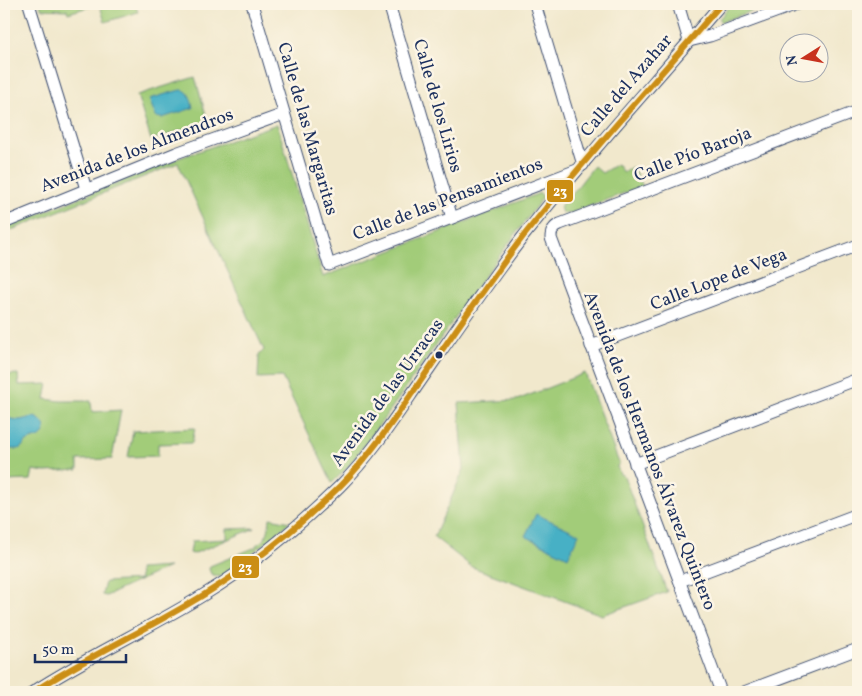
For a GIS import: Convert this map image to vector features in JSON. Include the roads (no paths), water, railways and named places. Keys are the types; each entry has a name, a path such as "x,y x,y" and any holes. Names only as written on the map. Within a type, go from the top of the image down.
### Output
{"street":[{"path":"29,4 86,189"},
{"name":"Calle de las Margaritas","path":"252,4 329,265"},
{"name":"Calle de los Lirios","path":"389,4 452,218"},
{"path":"535,4 581,167"},
{"path":"678,4 689,41 710,36 797,4"},
{"name":"Calle del Azahar","path":"581,167 721,4"},
{"name":"Calle Pío Baroja","path":"560,224 858,111"},
{"name":"Avenida de los Almendros","path":"4,223 176,153 284,114"},
{"name":"Calle de las Pensamientos","path":"329,265 581,167"},
{"name":"Avenida de las Urracas","path":"33,692 212,590 265,552 340,486 389,426 522,238 581,167"},
{"path":"548,207 560,224"},
{"name":"Avenida de los Hermanos Álvarez Quintero","path":"560,224 553,229 551,238 721,692"},
{"name":"Calle Lope de Vega","path":"591,346 858,246"},
{"path":"635,464 858,379"},
{"path":"680,581 858,514"},
{"path":"744,692 858,649"}],"water":[{"path":"180,90 188,93 193,108 162,118 156,117 149,99"},
{"path":"33,417 40,420 44,425 45,431 43,434 30,440 19,449 4,449 4,418 20,420"},
{"path":"536,514 579,534 568,557 525,536"}]}
